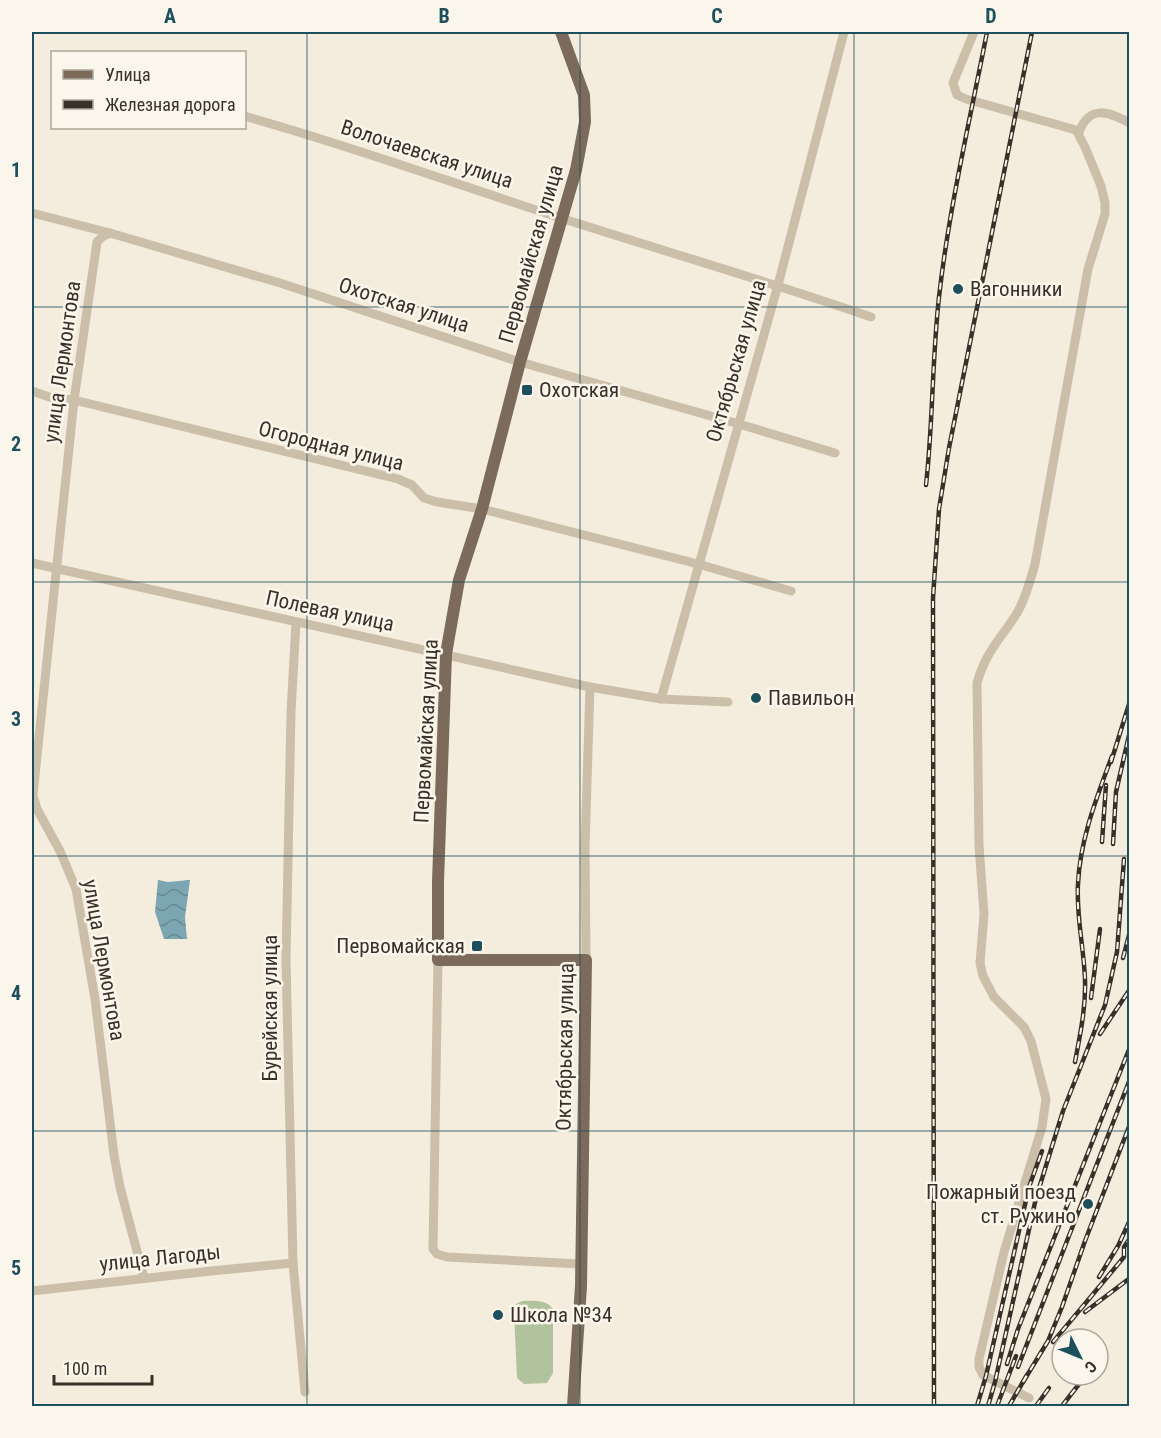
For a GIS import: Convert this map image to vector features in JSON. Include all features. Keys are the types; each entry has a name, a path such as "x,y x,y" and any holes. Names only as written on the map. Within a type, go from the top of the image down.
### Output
{"main road":[{"name":"Первомайская улица","path":"438,960 438,882 446,654 459,580 482,509 520,362 576,170 585,122 585,106 580,83 561,32"},
{"path":"438,960 586,960"},
{"name":"Октябрьская улица","path":"573,1407 580,1264 586,960"}],"street":[{"name":"Октябрьская улица","path":"660,699 778,285 844,32"},
{"path":"974,32 953,82 959,97 1062,125 1079,132"},
{"path":"1029,1398 983,1375 979,1367 1004,1252 1042,1127 1046,1099 1031,1041 1024,1027 994,997 983,976 980,963 984,914 980,845 977,683 985,658 1017,613 1026,596 1035,564 1088,269 1104,214 1105,203 1101,186 1079,132 1082,124 1093,113 1106,112 1130,123"},
{"name":"Волочаевская улица","path":"246,117 326,140 871,317"},
{"name":"Охотская улица","path":"32,213 110,233 280,284 520,362 834,453"},
{"name":"улица Лермонтова","path":"110,233 97,242 74,400 33,795 37,809 60,851 76,889 95,999 114,1155 144,1278"},
{"name":"Огородная улица","path":"32,390 52,398 74,400 398,479 412,485 424,498 437,502 482,509 698,564 791,591"},
{"name":"Полевая улица","path":"32,563 590,687 660,699 728,702"},
{"name":"Бурейская улица","path":"296,622 291,712 286,960 293,1263 305,1392"},
{"name":"Октябрьская улица","path":"586,960 585,838 590,687"},
{"name":"Первомайская улица","path":"438,960 433,1249 437,1254 447,1257 580,1264"},
{"name":"улица Лагоды","path":"32,1291 293,1263"}],"green space":[{"path":"522,1301 543,1302 553,1309 553,1373 547,1383 524,1384 517,1378 514,1313 516,1304"}],"water":[{"path":"158,880 168,882 190,880 185,917 187,939 164,939 155,912"}],"railway":[{"path":"926,485 943,264 987,32"},
{"path":"934,1406 933,598 939,509 949,448 1032,32"},
{"path":"1111,762 1130,701"},
{"path":"1113,844 1116,792 1130,731"},
{"path":"1075,1062 1085,990 1078,908 1079,867 1090,819 1112,756"},
{"path":"1102,842 1106,785"},
{"path":"988,1406 1036,1198 1063,1111 1105,1005 1117,952 1124,859"},
{"path":"1091,998 1100,929"},
{"path":"1123,958 1130,931"},
{"path":"1100,1034 1130,989"},
{"path":"1007,1364 1018,1329 1130,1047"},
{"path":"1018,1367 1130,1079"},
{"path":"1023,1382 1048,1341 1130,1124"},
{"path":"977,1406 986,1376 1029,1187 1042,1151"},
{"path":"1099,1277 1118,1246 1130,1220"},
{"path":"1066,1327 1124,1257 1124,1247 1130,1238"},
{"path":"1085,1312 1130,1278"},
{"path":"997,1406 1016,1356"},
{"path":"1009,1406 1027,1375"},
{"path":"1062,1406 1077,1387"},
{"path":"1036,1406 1049,1388"}],"place":[{"name":"Вагонники","path":"958,289"},
{"name":"Охотская","path":"527,390"},
{"name":"Павильон","path":"756,698"},
{"name":"Первомайская","path":"477,946"},
{"name":"Пожарный поезд ст. Ружино","path":"1088,1204"},
{"name":"Школа №34","path":"498,1315"}]}
